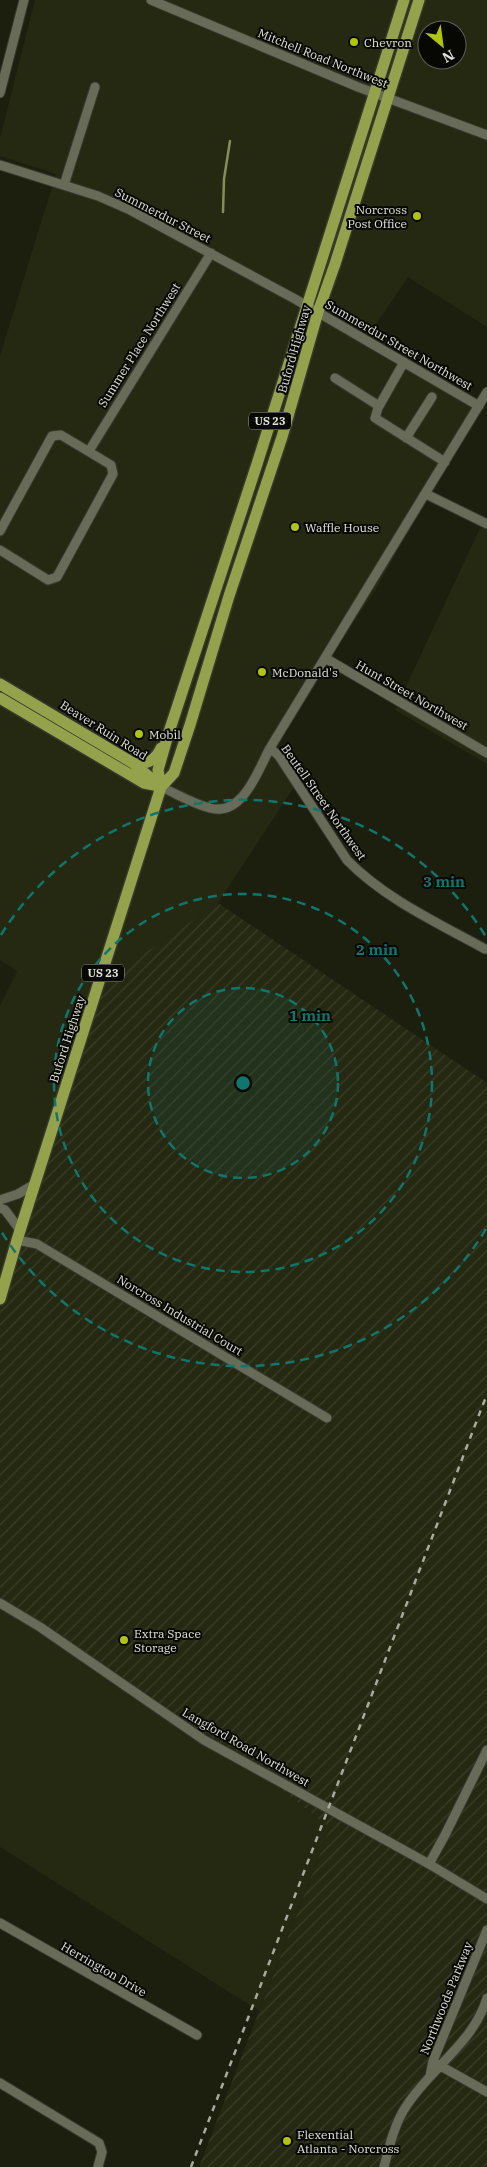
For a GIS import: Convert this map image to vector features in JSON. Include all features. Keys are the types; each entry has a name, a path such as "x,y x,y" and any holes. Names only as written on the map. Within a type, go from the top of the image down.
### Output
{"main road":[{"name":"Buford Highway","path":"161,787 158,770 168,735 404,0"},
{"name":"Buford Highway","path":"0,1299 18,1235 161,787 174,773 236,575 282,437 318,312 420,0"},
{"path":"222,570 236,575"},
{"name":"Beaver Ruin Road","path":"0,684 132,763 161,787"},
{"name":"Beaver Ruin Road","path":"0,698 43,721 144,783 161,787"},
{"path":"132,763 140,765 149,762 158,755 168,735"}],"street":[{"path":"0,93 24,0"},
{"name":"Mitchell Road Northwest","path":"151,0 389,99 487,134"},
{"path":"64,185 95,87"},
{"name":"Summerdur Street","path":"0,165 98,196 130,210 307,306"},
{"name":"Summer Place Northwest","path":"89,451 211,253"},
{"name":"Summerdur Street Northwest","path":"307,306 479,406"},
{"path":"404,362 379,406 375,418 445,462"},
{"path":"335,378 379,406"},
{"path":"161,787 212,809 228,808 238,803 244,796 270,748 487,392"},
{"path":"406,438 432,397"},
{"path":"0,531 52,436 62,435 111,465 113,474 57,577 48,580 0,550"},
{"path":"426,494 487,524"},
{"name":"Hunt Street Northwest","path":"325,658 487,753"},
{"name":"Beutell Street Northwest","path":"270,748 288,770 347,860 357,871 399,900 485,949"},
{"path":"0,1200 18,1194 35,1184"},
{"path":"0,1208 4,1210 18,1235"},
{"name":"Norcross Industrial Court","path":"18,1235 37,1244 327,1418"},
{"name":"Langford Road Northwest","path":"0,1603 40,1627 204,1740 429,1864 487,1899"},
{"path":"429,1864 487,1750"},
{"name":"Herrington Drive","path":"0,1923 197,2035"},
{"name":"Northwoods Parkway","path":"384,2167 406,2106 430,2076 437,2063 487,1930"},
{"name":"Northwoods Parkway","path":"437,2063 462,2043 484,2008 487,1998"},
{"path":"437,2063 487,2092"},
{"path":"0,2084 99,2143 102,2152 98,2167"}],"shaded area":[{"path":"35,0 487,0 487,327 408,277 363,344 478,404 375,591 306,689 269,751 298,781 218,903 104,981 0,1309 0,1006 17,971 0,960 0,356 56,174 0,156 0,138"},
{"path":"481,526 487,529 487,764 395,710"},
{"path":"218,903 487,1083 487,2167 199,2167 330,1828 277,1786 48,1630 0,1609 0,1309 104,981"},
{"path":"0,1609 48,1630 277,1786 330,1828 259,2011 0,1847"}],"waterway":[{"path":"223,212 224,179 230,141"}],"railway":[{"path":"191,2167 487,1394"}],"place":[{"name":"Chevron","path":"354,42"},
{"name":"Norcross Post Office","path":"417,216"},
{"name":"Waffle House","path":"295,527"},
{"name":"McDonald's","path":"262,672"},
{"name":"Mobil","path":"139,734"},
{"name":"Extra Space Storage","path":"124,1640"},
{"name":"Flexential Atlanta - Norcross","path":"287,2141"}]}
